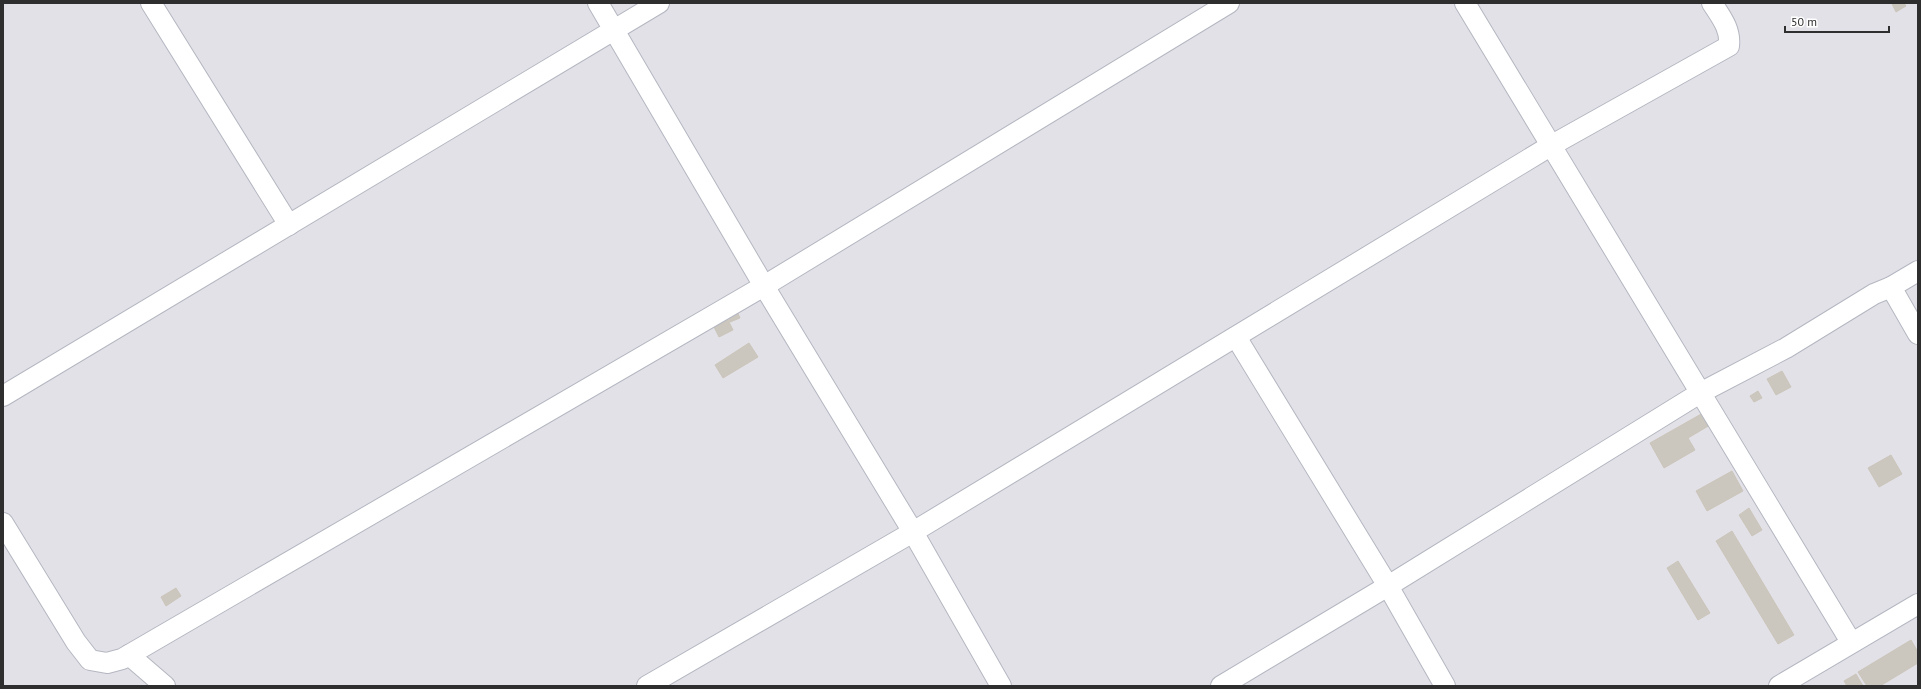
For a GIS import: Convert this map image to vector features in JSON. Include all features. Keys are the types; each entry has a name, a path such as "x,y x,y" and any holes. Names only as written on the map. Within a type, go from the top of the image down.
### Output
{"street":[{"path":"151,3 289,225"},
{"path":"598,3 764,286 913,532 1001,686"},
{"path":"3,396 659,3"},
{"path":"3,523 76,642 90,660 107,663 130,655 764,286 1230,3"},
{"path":"1465,3 1851,642"},
{"path":"647,686 913,532 1552,145 1729,46 1730,37 1727,28 1712,3"},
{"path":"1221,686 1388,586 1700,393 1786,348 1874,294 1891,287 1918,271"},
{"path":"1891,287 1918,334"},
{"path":"1236,337 1388,586 1445,686"},
{"path":"1779,686 1851,642 1918,604"},
{"path":"130,655 165,686"}],"shaded area":[{"path":"3,3 1918,3 1918,686 3,686"}],"building":[{"path":"1904,3 1906,6 1896,12 1892,4"},
{"path":"737,311 740,318 730,322 727,315"},
{"path":"728,320 733,330 719,337 714,327"},
{"path":"749,343 758,357 723,378 715,365"},
{"path":"1782,371 1791,387 1776,395 1767,379"},
{"path":"1758,391 1762,398 1754,402 1750,396"},
{"path":"1703,413 1710,425 1688,438 1695,450 1664,468 1650,443"},
{"path":"1891,455 1902,474 1879,487 1868,468"},
{"path":"1732,471 1743,491 1707,511 1696,491"},
{"path":"1749,508 1762,530 1752,536 1739,515"},
{"path":"1732,531 1794,635 1778,644 1716,541"},
{"path":"1678,561 1710,613 1698,620 1667,568"},
{"path":"176,588 181,596 166,606 161,597"},
{"path":"1911,640 1918,652 1918,663 1880,686 1867,686 1858,672"},
{"path":"1856,674 1863,686 1847,686 1844,681"}]}
